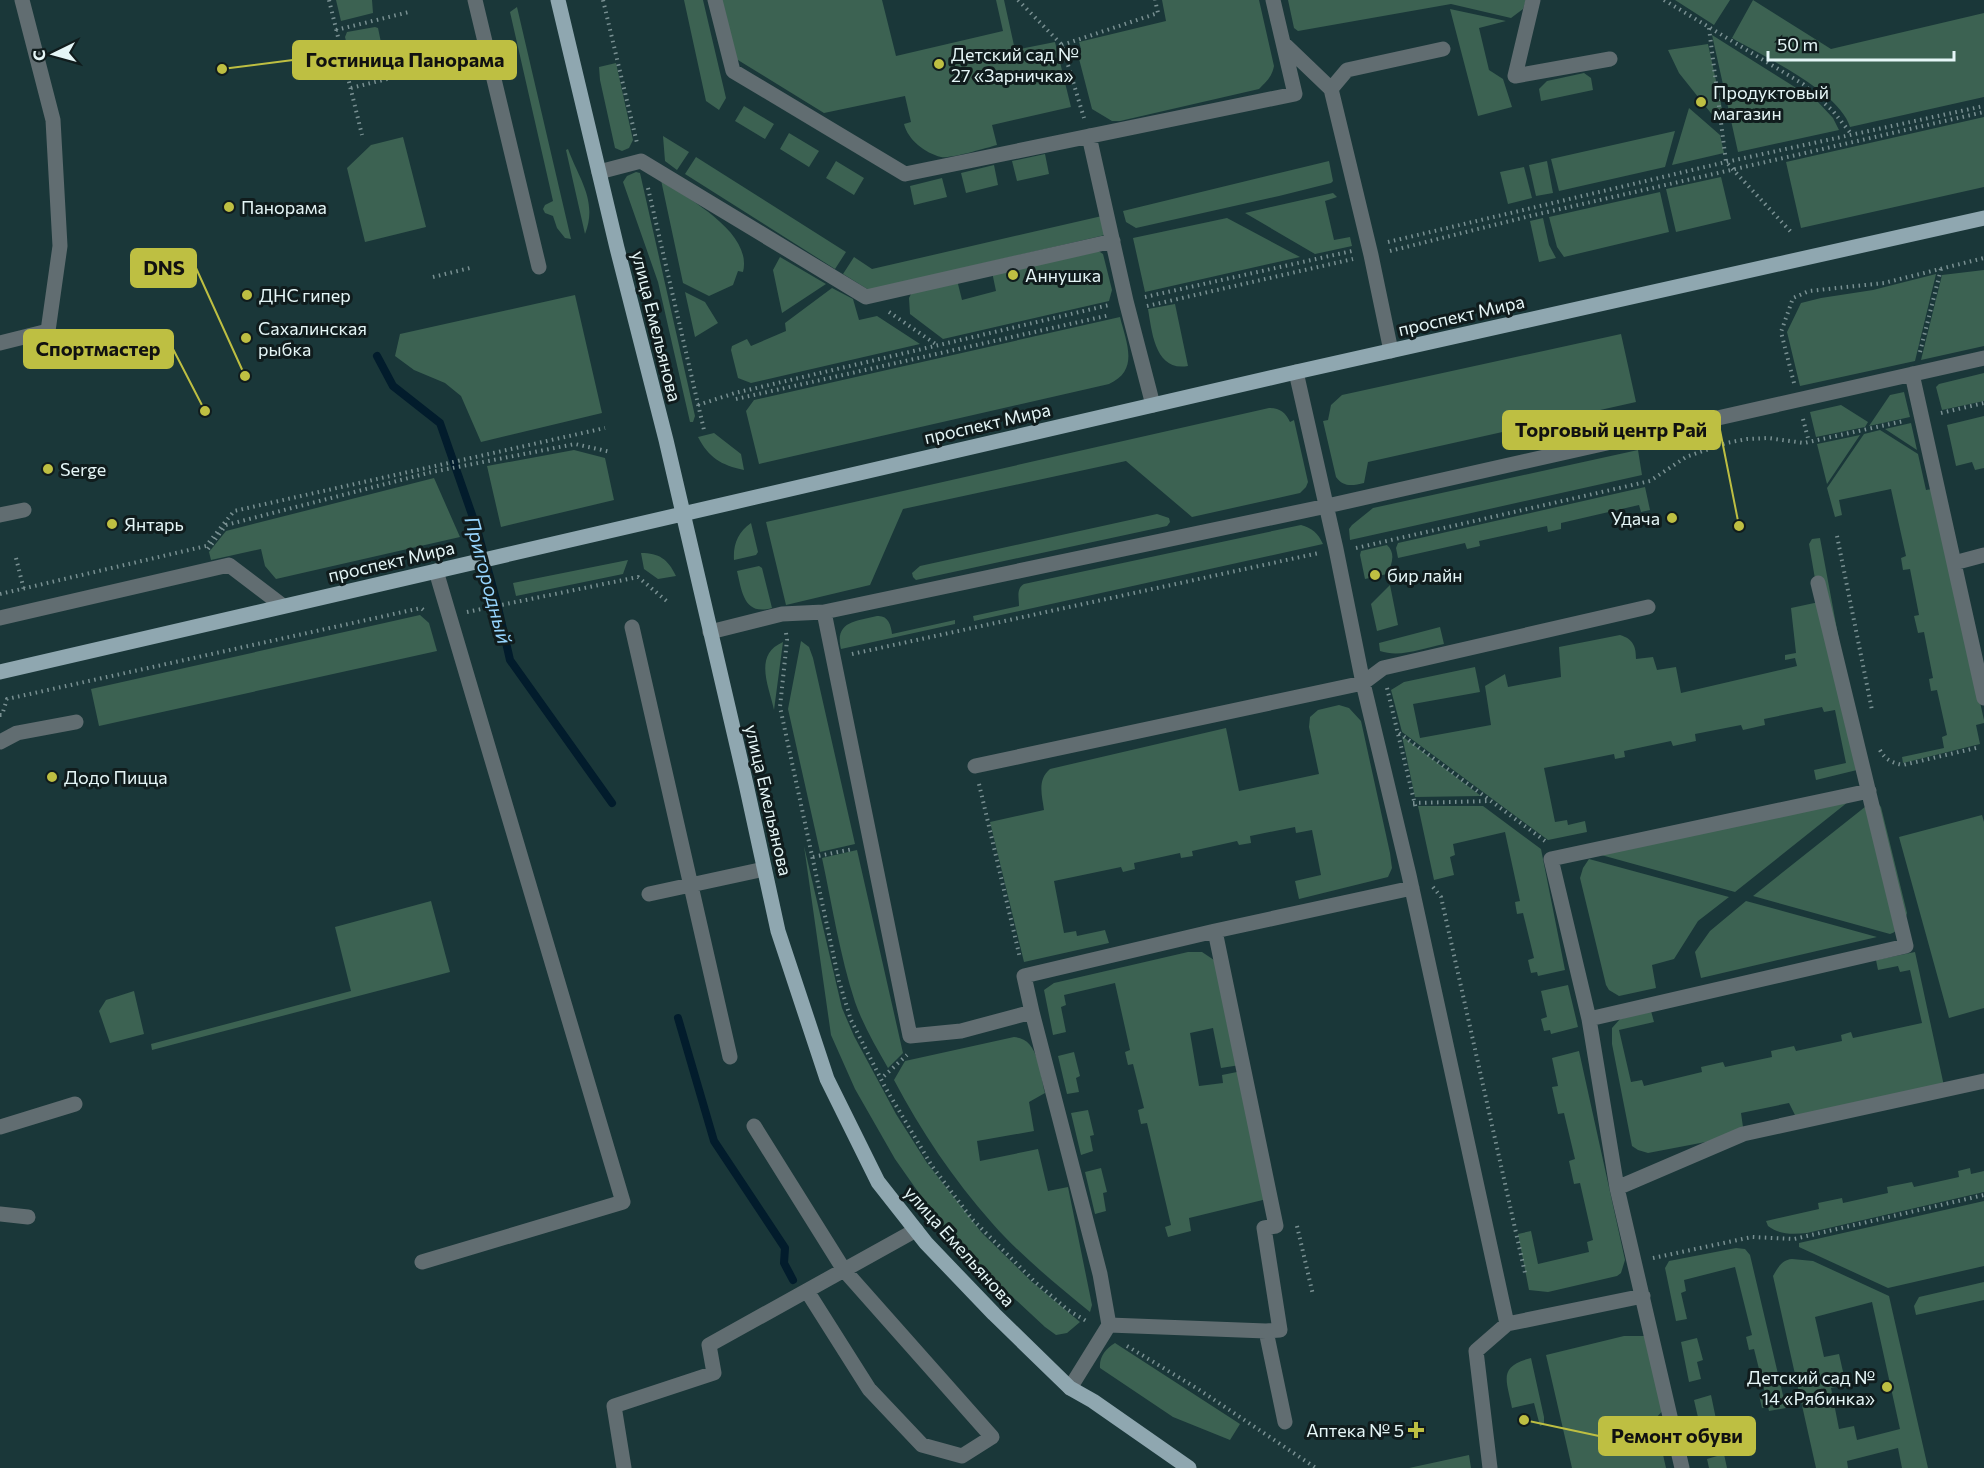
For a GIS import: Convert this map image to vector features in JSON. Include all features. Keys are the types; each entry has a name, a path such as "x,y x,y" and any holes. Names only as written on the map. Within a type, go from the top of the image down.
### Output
{"main road":[{"name":"улица Емельянова","path":"558,0 666,440 778,931 827,1079 878,1182 916,1230 994,1314 1070,1388 1093,1401 1189,1468"},
{"name":"проспект Мира","path":"0,672 1296,372 1984,218"}],"street":[{"path":"0,343 48,331 60,246 53,120 22,0"},
{"path":"475,0 539,267"},
{"path":"715,0 733,71 905,174 1295,94 1273,0"},
{"path":"1533,0 1515,76 1610,60"},
{"path":"1283,43 1331,89 1391,351"},
{"path":"1331,89 1347,70 1443,49"},
{"path":"1089,136 1126,301 1153,405"},
{"path":"599,172 642,161 866,297 1113,241"},
{"path":"710,632 782,614 824,612 1327,506 1984,358"},
{"path":"1296,372 1327,506 1363,683 1412,888 1507,1324"},
{"path":"1912,374 1984,698"},
{"path":"0,515 24,510"},
{"path":"1954,563 1984,555"},
{"path":"0,618 229,565 283,606"},
{"path":"422,1262 623,1202 436,571"},
{"path":"1589,1019 1906,946 1818,583"},
{"path":"975,766 1363,683 1383,668 1648,607"},
{"path":"824,612 910,1036 962,1030 1032,1012"},
{"path":"632,627 730,1057"},
{"path":"0,741 17,733 76,722"},
{"path":"1682,1468 1617,1188 1589,1019 1551,859 1869,791"},
{"path":"649,894 764,869"},
{"path":"1070,1388 1107,1329 1100,1274 1024,976 1412,888"},
{"path":"1107,1329 1280,1330 1264,1228 1276,1226 1215,931"},
{"path":"1617,1188 1743,1134 1984,1081"},
{"path":"0,1127 75,1104"},
{"path":"754,1126 844,1270 992,1437 962,1456 922,1445 868,1389 807,1291"},
{"path":"0,1214 28,1217"},
{"path":"624,1468 614,1406 714,1373 709,1345 916,1230"},
{"path":"1490,1468 1476,1351 1507,1324 1643,1296"},
{"path":"1266,1331 1285,1422"}],"path":[{"path":"329,0 362,135"},
{"path":"603,0 704,430"},
{"path":"1018,0 1062,45 1089,136"},
{"path":"1062,45 1158,13 1155,0"},
{"path":"1664,0 1803,84 1833,111 1852,136"},
{"path":"336,30 409,12"},
{"path":"1709,28 1726,162 1791,232"},
{"path":"351,88 423,70"},
{"path":"698,405 735,393 1126,301 1369,247 1726,162 1984,106"},
{"path":"1809,442 1781,332 1793,298 1809,291 1884,283 1984,258"},
{"path":"433,277 470,268"},
{"path":"1912,374 1918,360 1941,269"},
{"path":"866,297 938,346"},
{"path":"833,657 1336,549 1356,549 1650,481 1686,457 1726,443 1768,438 1804,443 1984,403"},
{"path":"0,596 206,546 234,511 605,428"},
{"path":"24,590 208,549 226,525 432,472 575,444 612,452"},
{"path":"1837,536 1872,714"},
{"path":"16,558 24,590"},
{"path":"0,715 2,715 7,699 421,608 434,619 638,577 669,603"},
{"path":"782,614 787,640 780,707 839,981 851,1020 885,1087 932,1166 972,1219 1035,1282 1068,1310 1107,1329 1316,1468"},
{"path":"1383,668 1417,815"},
{"path":"1398,733 1549,844"},
{"path":"1879,748 1882,754 1892,762 1903,765 1977,748"},
{"path":"975,766 1022,966"},
{"path":"1392,803 1492,801"},
{"path":"813,857 871,845"},
{"path":"1432,885 1441,897 1525,1273"},
{"path":"1635,1263 1752,1237 1794,1239 1984,1195"}],"green space":[{"path":"336,0 372,0 373,13 341,21"},
{"path":"684,0 703,0 726,98 719,110 706,101"},
{"path":"720,0 882,0 896,56 1003,31 996,0 1004,0 1015,50 1055,42 1071,107 992,125 997,145 960,155 941,157 923,149 906,130 904,124 911,122 905,96 824,113 733,57"},
{"path":"1162,0 1259,0 1274,66 1268,79 1259,89 1120,121 1112,121 1092,109 1077,51 1081,49 1079,42 1166,21"},
{"path":"1288,0 1526,0 1523,9 1511,18 1451,4 1298,31 1294,28"},
{"path":"1675,0 1730,0 1714,25"},
{"path":"1753,0 1831,49 1984,13 1984,97 1850,127 1832,101 1816,88 1732,38"},
{"path":"517,7 571,239 565,238 557,228 553,216 545,213 543,209 545,205 553,201 510,12"},
{"path":"1450,9 1506,21 1479,28 1489,70 1503,79 1512,107 1478,116"},
{"path":"378,28 384,57 352,65 345,37 347,32"},
{"path":"1712,35 1817,101 1833,118 1839,130 1738,152"},
{"path":"1708,44 1723,113 1718,122 1679,73 1668,50"},
{"path":"616,63 633,140 629,148 622,151 615,148 599,67"},
{"path":"1584,73 1591,78 1593,90 1541,101 1539,89 1547,81"},
{"path":"744,106 774,124 765,139 735,121"},
{"path":"1689,108 1720,135 1724,153 1672,165"},
{"path":"1984,117 1984,187 1801,228 1786,162"},
{"path":"1675,131 1665,167 1559,191 1551,159"},
{"path":"789,133 819,151 809,167 780,149"},
{"path":"663,136 689,152 677,170 665,161"},
{"path":"403,137 426,227 365,242 347,168 371,145"},
{"path":"568,149 586,190 589,211 585,234 566,150"},
{"path":"1045,154 1049,174 1017,181 1012,161"},
{"path":"696,157 846,252 835,269 685,174"},
{"path":"836,161 864,178 854,195 826,178"},
{"path":"1329,161 1333,181 1331,183 1279,196 1136,228 1126,222 1123,211"},
{"path":"1547,161 1553,193 1536,196 1529,165"},
{"path":"994,165 998,185 966,193 961,173"},
{"path":"1524,167 1532,198 1508,204 1500,172"},
{"path":"636,172 640,173 695,416 693,422 690,422 658,282 623,182 627,176"},
{"path":"1721,177 1731,219 1676,232 1666,189"},
{"path":"942,178 947,197 914,205 910,186"},
{"path":"661,180 716,218 729,230 738,243 743,257 743,272 738,271 733,285 709,296 683,283"},
{"path":"1660,192 1669,232 1564,257 1557,247 1549,217"},
{"path":"1333,193 1337,197 1325,201 1334,240 1350,237 1352,246 1315,254 1245,213"},
{"path":"1102,216 1105,235 869,290 843,274 854,257 872,269"},
{"path":"1227,218 1300,257 1145,292 1133,238"},
{"path":"1543,218 1549,245 1556,258 1539,262 1530,221"},
{"path":"1094,248 1103,254 1112,290 1109,301 943,339 910,314 909,298 913,290 957,280 962,300 996,291 992,272"},
{"path":"780,257 826,284 782,313 773,270"},
{"path":"1984,270 1984,346 1921,360 1942,275"},
{"path":"1936,274 1915,361 1800,386 1787,332 1801,303 1873,290"},
{"path":"832,288 853,299 859,320 877,316 920,344 751,383 738,378 732,346 747,339 751,346 786,331 785,323"},
{"path":"685,292 705,302 718,323 695,337"},
{"path":"575,295 602,413 481,442 461,396 445,383 414,370 395,356 400,334"},
{"path":"1175,304 1188,366 1168,363 1162,357 1151,328 1148,309"},
{"path":"1120,317 1127,345 1128,363 1119,378 1109,384 759,464 746,411 754,400"},
{"path":"1621,334 1636,402 1368,462 1364,483 1356,485 1342,483 1336,477 1323,421 1328,420 1331,405 1342,395"},
{"path":"1984,373 1984,401 1942,410 1936,387 1939,384"},
{"path":"1904,392 1910,417 1869,426 1890,395"},
{"path":"1841,405 1868,422 1865,427 1816,437 1810,412"},
{"path":"1269,408 1282,412 1290,422 1294,420 1308,482 1300,493 1192,517 1126,461 903,509 870,585 786,605 766,522"},
{"path":"1984,416 1984,468 1975,470 1972,462 1956,466 1947,425"},
{"path":"1911,423 1917,450 1885,429"},
{"path":"1880,430 1918,454 1926,490 1932,489 1984,720 1984,723 1976,725 1980,744 1903,763 1902,757 1944,748 1942,737 1947,735 1937,690 1931,691 1929,679 1933,678 1924,632 1918,633 1914,616 1919,615 1910,569 1903,570 1901,558 1906,556 1891,489 1839,500 1842,515 1835,517 1827,488 1864,434"},
{"path":"714,433 741,454 744,470 716,460 698,437"},
{"path":"1860,435 1827,484 1817,444"},
{"path":"574,450 605,458 614,500 501,527 487,466"},
{"path":"1638,450 1642,475 1350,540 1349,529 1373,508"},
{"path":"434,478 460,537 276,579 265,566 261,549 211,560 209,552 226,531"},
{"path":"1645,487 1650,510 1641,512 1639,505 1561,523 1561,529 1548,532 1547,526 1479,541 1480,546 1467,549 1465,543 1398,558 1396,548 1398,543"},
{"path":"1157,514 1169,518 1170,522 1167,526 916,580 912,573 920,566"},
{"path":"751,523 758,552 756,555 734,560 737,539"},
{"path":"1301,525 1314,532 1323,544 974,621 973,616 1019,606 1019,591 1024,584"},
{"path":"1820,538 1849,694 1857,770 1816,780 1814,770 1846,763 1835,710 1824,712 1822,707 1764,719 1765,725 1743,730 1741,725 1695,734 1696,741 1673,746 1671,741 1624,751 1625,757 1615,759 1614,754 1544,768 1555,822 1567,820 1568,825 1585,821 1587,832 1548,840 1402,732 1391,690 1404,682 1475,667 1480,692 1413,704 1420,738 1491,725 1485,686 1505,674 1508,687 1561,677 1559,647 1620,635 1633,644 1636,659 1653,657 1657,670 1676,667 1681,693 1797,666 1795,658 1785,660 1785,655 1796,653 1791,608 1819,602 1809,544 1812,539"},
{"path":"1387,545 1392,552 1392,563 1387,574 1365,579 1361,551"},
{"path":"641,553 653,554 662,558 670,565 676,576 658,579 644,569"},
{"path":"628,560 623,574 516,596 513,583"},
{"path":"759,566 762,568 772,608 763,610 755,609 746,600 737,571"},
{"path":"1390,585 1398,625 1377,631 1371,604"},
{"path":"420,615 429,623 437,651 99,726 91,689"},
{"path":"877,616 886,619 890,624 892,634 955,620 955,624 841,649 841,633 844,628 855,621"},
{"path":"1440,627 1444,644 1404,653 1380,651 1379,643"},
{"path":"801,641 809,647 813,658 855,844 820,852 788,709"},
{"path":"783,642 774,710 765,672 766,663 768,655"},
{"path":"1339,705 1349,708 1361,721 1390,853 1392,868 1388,877 1299,899 1295,881 1321,875 1312,830 1296,833 1295,827 1250,836 1251,843 1239,845 1237,841 1192,851 1193,856 1181,858 1180,853 1134,863 1135,869 1123,872 1121,867 1054,881 1064,933 1076,931 1077,936 1105,930 1109,943 1024,962 990,822 1044,810 1042,783 1050,769 1226,728 1239,791 1319,774 1309,727 1310,717 1318,710"},
{"path":"1402,736 1481,796 1415,797"},
{"path":"1858,794 1735,892 1594,853"},
{"path":"1875,799 1881,807 1907,913 1899,929 1890,934 1753,896"},
{"path":"1418,806 1483,806 1541,849 1565,970 1538,976 1537,972 1531,973 1528,960 1534,958 1523,913 1517,914 1515,902 1520,901 1505,832 1453,844 1455,855 1450,857 1454,875 1434,880"},
{"path":"1982,815 1984,822 1984,1008 1949,1018 1899,837"},
{"path":"804,846 842,1008 854,1036 896,1114 927,1163 982,1233 1031,1281 1080,1322 1067,1333 1056,1335 1045,1327 975,1262 935,1216 895,1159 855,1089 831,1035"},
{"path":"857,850 903,1053 888,1068 855,1002 841,949 822,858"},
{"path":"1589,859 1729,897 1698,921 1674,959 1652,965 1656,988 1619,996 1609,990 1606,985 1580,878"},
{"path":"431,901 450,972 152,1050 151,1044 351,991 335,927"},
{"path":"1746,901 1877,937 1701,978 1695,952 1710,931"},
{"path":"1188,952 1202,952 1214,960 1240,1065 1221,1068 1213,1028 1190,1033 1199,1086 1223,1083 1222,1075 1242,1071 1271,1198 1189,1218 1191,1231 1168,1237 1165,1227 1171,1225 1147,1123 1141,1124 1138,1110 1144,1108 1133,1064 1128,1065 1125,1052 1130,1050 1115,983 1064,995 1066,1005 1061,1007 1066,1032 1053,1035 1044,990 1054,983"},
{"path":"1915,952 1944,1086 1796,1117 1789,1103 1741,1113 1743,1127 1737,1136 1648,1153 1632,1146 1612,1044 1612,1028 1620,1019 1651,1011 1654,1022 1619,1030 1631,1082 1642,1080 1644,1086 1702,1072 1701,1067 1723,1062 1725,1067 1772,1057 1771,1051 1794,1046 1796,1051 1842,1041 1841,1035 1851,1032 1853,1038 1922,1023 1910,970 1900,972 1898,966 1878,970 1876,960"},
{"path":"1568,985 1578,1027 1551,1034 1550,1030 1544,1031 1541,1019 1547,1017 1541,991"},
{"path":"134,991 144,1034 110,1043 99,1011 106,1000"},
{"path":"1014,1037 1022,1039 1033,1050 1040,1067 1045,1093 1029,1102 1034,1131 977,1141 980,1161 1038,1149 1048,1191 1068,1187 1092,1305 1090,1312 1027,1258 978,1206 915,1118 894,1080 905,1061"},
{"path":"1579,1051 1625,1260 1621,1273 1617,1276 1548,1292 1529,1290 1518,1234 1531,1231 1538,1264 1589,1252 1587,1242 1593,1240 1580,1183 1574,1184 1569,1161 1575,1159 1564,1113 1558,1114 1552,1087 1558,1086 1552,1058"},
{"path":"1074,1052 1080,1076 1076,1078 1079,1092 1067,1094 1058,1056"},
{"path":"1088,1110 1094,1135 1090,1136 1093,1151 1081,1155 1071,1113"},
{"path":"1101,1168 1107,1192 1103,1193 1106,1211 1095,1214 1085,1172"},
{"path":"1970,1168 1971,1174 1984,1171 1984,1192 1807,1233 1782,1232 1768,1226 1766,1221 1819,1209 1818,1203 1842,1198 1843,1203 1888,1193 1887,1187 1912,1182 1914,1187 1959,1177 1958,1171"},
{"path":"1984,1201 1984,1266 1888,1288 1799,1247 1799,1243"},
{"path":"1736,1248 1745,1249 1750,1255 1786,1408 1769,1411 1768,1407 1762,1408 1759,1395 1765,1393 1754,1349 1749,1350 1746,1337 1752,1335 1735,1267 1684,1280 1686,1291 1681,1293 1687,1319 1676,1321 1665,1268 1669,1261"},
{"path":"1792,1259 1813,1261 1889,1296 1928,1468 1902,1468 1898,1448 1847,1461 1848,1468 1816,1468 1773,1276 1781,1264","holes":["1872,1302 1900,1429 1857,1440 1854,1426 1839,1429 1831,1388 1846,1385 1839,1354 1824,1357 1815,1317"]},
{"path":"1984,1282 1984,1300 1916,1315 1914,1306 1919,1297"},
{"path":"1624,1336 1645,1336 1668,1405 1655,1419 1666,1468 1572,1468 1546,1355"},
{"path":"1697,1338 1703,1360 1697,1362 1701,1379 1689,1382 1681,1342"},
{"path":"1115,1343 1240,1424 1230,1440 1173,1417 1100,1368 1104,1353"},
{"path":"1531,1358 1544,1417 1544,1424 1540,1426 1534,1403 1512,1408 1507,1382 1509,1370 1513,1366"},
{"path":"1711,1395 1716,1419 1710,1420 1715,1437 1703,1439 1694,1400"},
{"path":"1724,1454 1727,1468 1709,1468 1707,1459"},
{"path":"1469,1455 1471,1468 1409,1468"}],"waterway":[{"name":"Пригородный","path":"377,356 393,386 440,423 477,529 510,660 612,803"},
{"name":"Пригородный","path":"678,1018 714,1141 785,1248 784,1263 793,1280"}],"place":[{"name":"Детский сад № 27 «Зарничка»","path":"939,64"},
{"name":"Гостиница Панорама","path":"222,69"},
{"name":"Продуктовый магазин","path":"1701,102"},
{"name":"Панорама","path":"229,207"},
{"name":"Аннушка","path":"1013,275"},
{"name":"ДНС гипер","path":"247,295"},
{"name":"Сахалинская рыбка","path":"246,338"},
{"name":"DNS","path":"245,376"},
{"name":"Спортмастер","path":"205,411"},
{"name":"Serge","path":"48,469"},
{"name":"Удача","path":"1672,518"},
{"name":"Янтарь","path":"112,524"},
{"name":"Торговый центр Рай","path":"1739,526"},
{"name":"бир лайн","path":"1375,575"},
{"name":"Додо Пицца","path":"52,777"},
{"name":"Детский сад № 14 «Рябинка»","path":"1887,1387"},
{"name":"Ремонт обуви","path":"1524,1420"},
{"name":"Аптека № 5","path":"1416,1430"}]}
